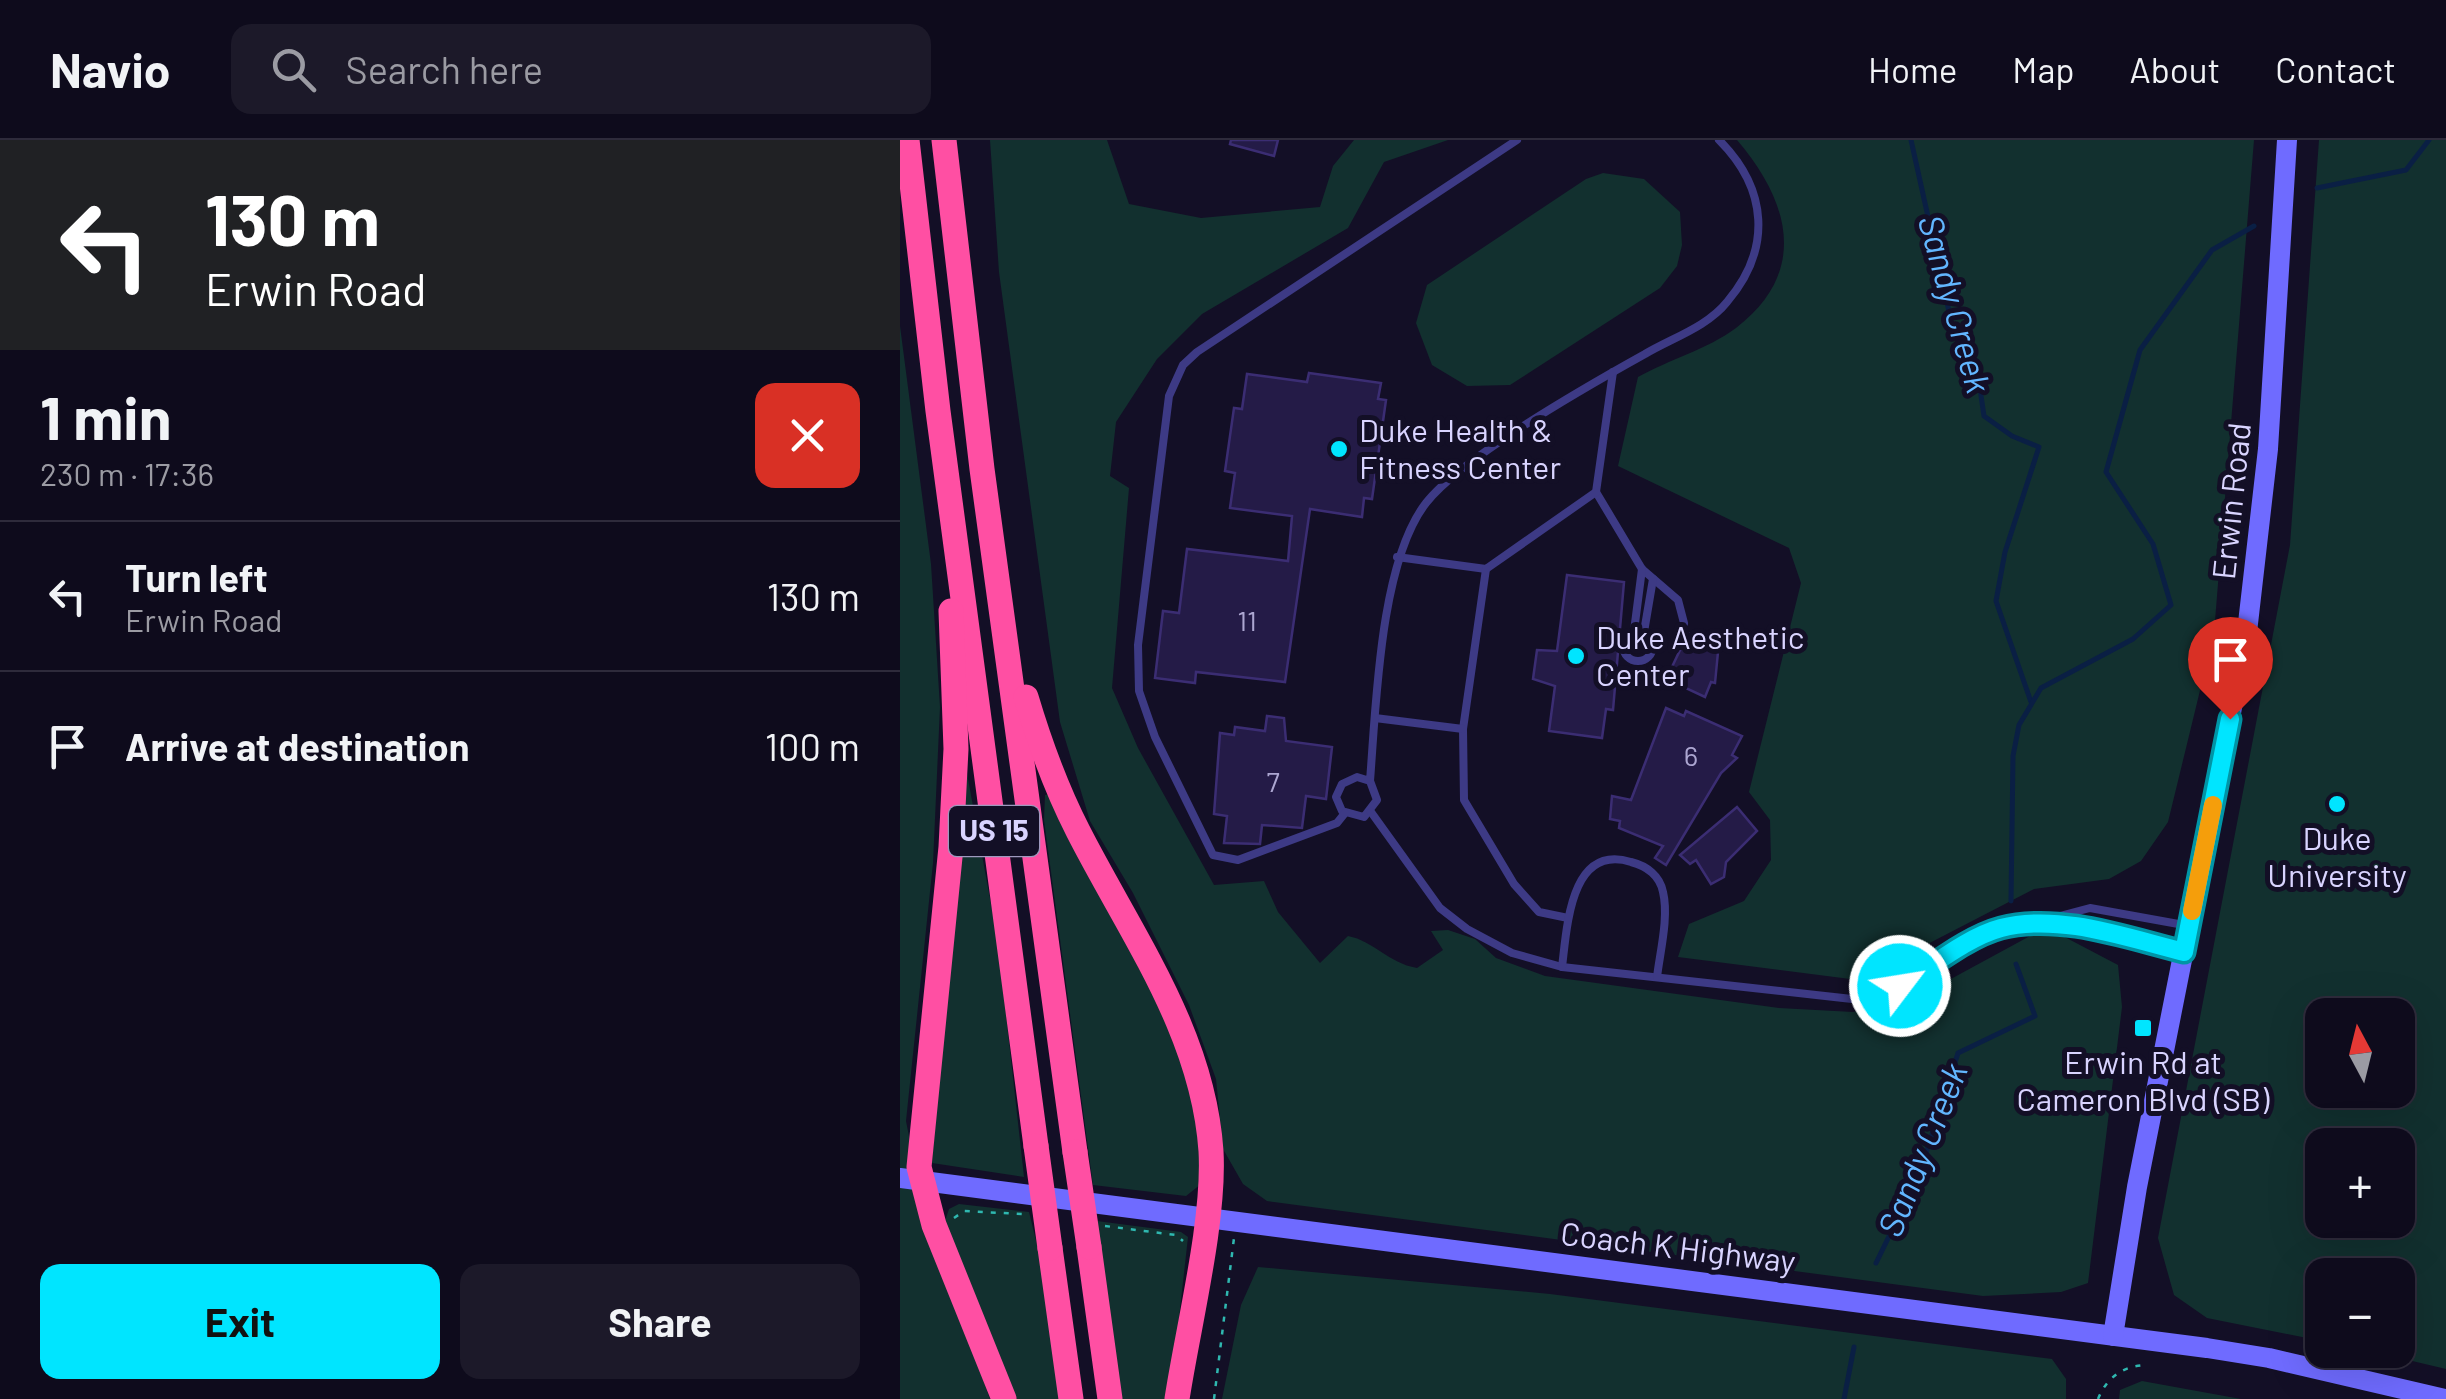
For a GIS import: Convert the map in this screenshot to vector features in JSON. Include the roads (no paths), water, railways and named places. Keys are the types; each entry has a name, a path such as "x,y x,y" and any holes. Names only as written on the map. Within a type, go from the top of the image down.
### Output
{"highway":[{"name":"US 15","path":"907,140 952,516 1071,1399"},
{"name":"US 15","path":"944,140 1002,616 1110,1399"},
{"path":"952,516 954,801 910,1180 1004,1399"},
{"path":"1002,616 1039,742 1060,796 1190,1045 1209,1134 1206,1218 1177,1399"}],"main road":[{"name":"Erwin Road","path":"2112,1336 2247,632 2260,536 2287,140"},
{"name":"Coach K Highway","path":"910,1180 2270,1358 2445,1399"}],"lane":[{"path":"1344,813 1336,823 1238,860 1213,855 1155,737 1140,690 1138,645 1169,396 1182,365 1197,352 1516,140"},
{"path":"1370,781 1357,777 1342,784 1336,796 1344,813 1356,818 1371,812 1377,794 1370,781 1375,718 1397,556 1426,503 1444,485 1613,372 1703,324 1728,302 1760,244 1758,206 1744,172 1719,140"},
{"path":"1613,372 1596,492 1642,570 1678,600 1684,623"},
{"path":"1397,556 1486,569 1596,492"},
{"path":"1486,569 1463,729 1462,786 1471,812 1514,884 1539,912 1568,918"},
{"path":"1642,570 1639,631 1652,579"},
{"path":"1375,718 1463,729"},
{"path":"1371,812 1440,908 1467,930 1512,953 1562,966 1852,999 1900,986 1998,929 2090,908 2189,926"},
{"path":"1562,966 1568,918 1579,881 1598,864 1625,860 1659,880 1664,896 1658,978"},
{"path":"2032,924 2074,927 2184,952"}],"waterway":[{"name":"Sandy Creek","path":"1911,140 1952,325 1978,375 1984,416 2012,436 2039,447 2005,552 1996,601 2031,702"},
{"path":"2317,188 2406,170 2429,140"},
{"path":"2011,901 2013,756 2019,725 2041,688 2133,639 2171,605 2153,544 2106,472 2140,350 2212,250 2254,226"},
{"name":"Sandy Creek","path":"1876,1263 1919,1175 1958,1053 2035,1016 2016,964"},
{"name":"Sandy Creek","path":"1844,1399 1854,1347"}],"place":[{"name":"Duke Health & Fitness Center","path":"1339,449"},
{"name":"Duke Aesthetic Center","path":"1576,656"},
{"name":"Duke University","path":"2337,804"},
{"name":"Erwin Rd at Cameron Blvd (SB)","path":"2143,1028"}]}
